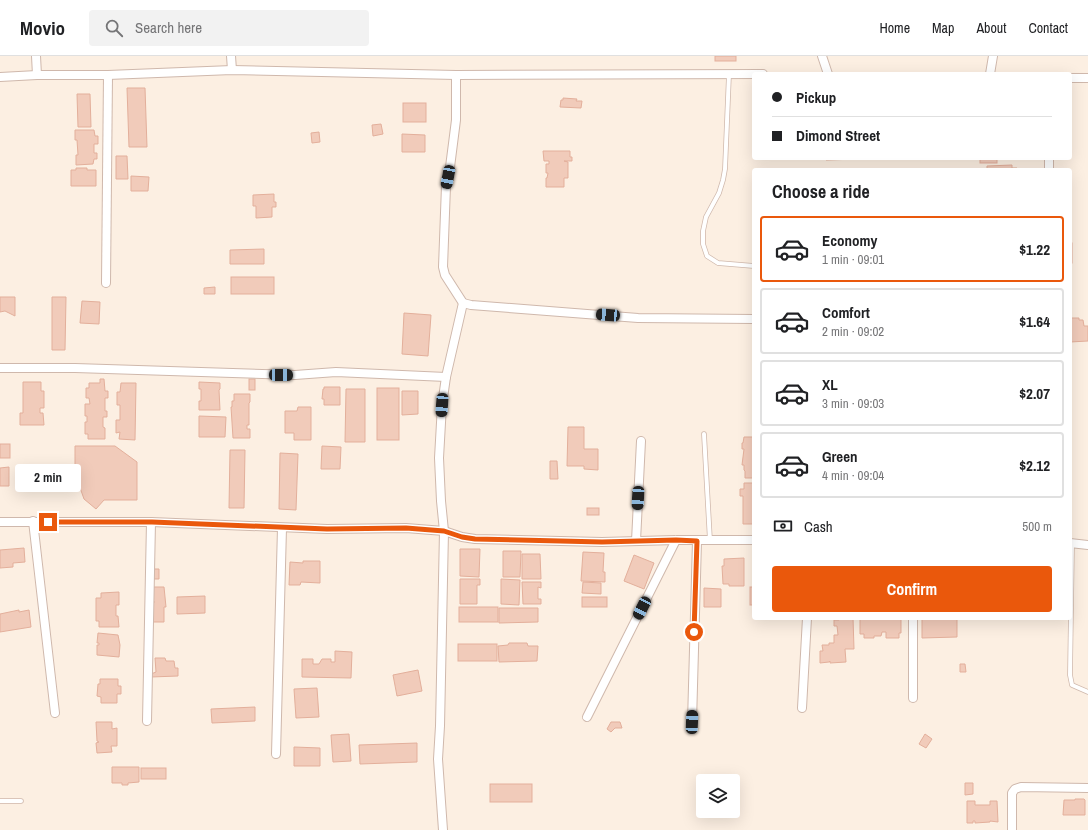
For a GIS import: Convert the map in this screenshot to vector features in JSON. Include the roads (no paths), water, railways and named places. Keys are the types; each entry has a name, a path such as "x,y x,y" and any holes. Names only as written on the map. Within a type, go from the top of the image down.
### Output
{"street":[{"path":"36,56 37,75"},
{"path":"232,56 232,70"},
{"path":"822,56 827,72"},
{"path":"990,72 993,56"},
{"path":"0,77 37,75 108,75 232,70 456,75 752,74"},
{"path":"106,283 108,75"},
{"path":"443,830 438,759 444,531 441,501 440,458 442,405 446,377 463,303 445,275 443,267 446,186 456,120 456,75"},
{"path":"1072,78 1088,78"},
{"path":"463,303 638,318 752,319"},
{"path":"0,368 110,368 295,375 336,372 446,377"},
{"path":"636,541 641,441"},
{"path":"33,521 55,713"},
{"path":"0,522 152,522 282,528 406,528 444,531 462,537 475,539 602,542 752,540"},
{"path":"147,721 152,522"},
{"path":"276,754 282,528"},
{"path":"587,717 676,540"},
{"path":"692,722 697,541"},
{"path":"1072,543 1088,545"},
{"path":"802,708 807,620"},
{"path":"913,620 914,698"},
{"path":"1012,830 1012,793 1015,789 1021,787 1088,788"}],"lane":[{"path":"729,74 725,169 719,194 706,217 703,231 703,244 707,256 718,263 752,266"},
{"path":"704,434 710,541"},
{"path":"1070,620 1070,676 1072,685 1088,692"},
{"path":"0,801 21,800"}]}
